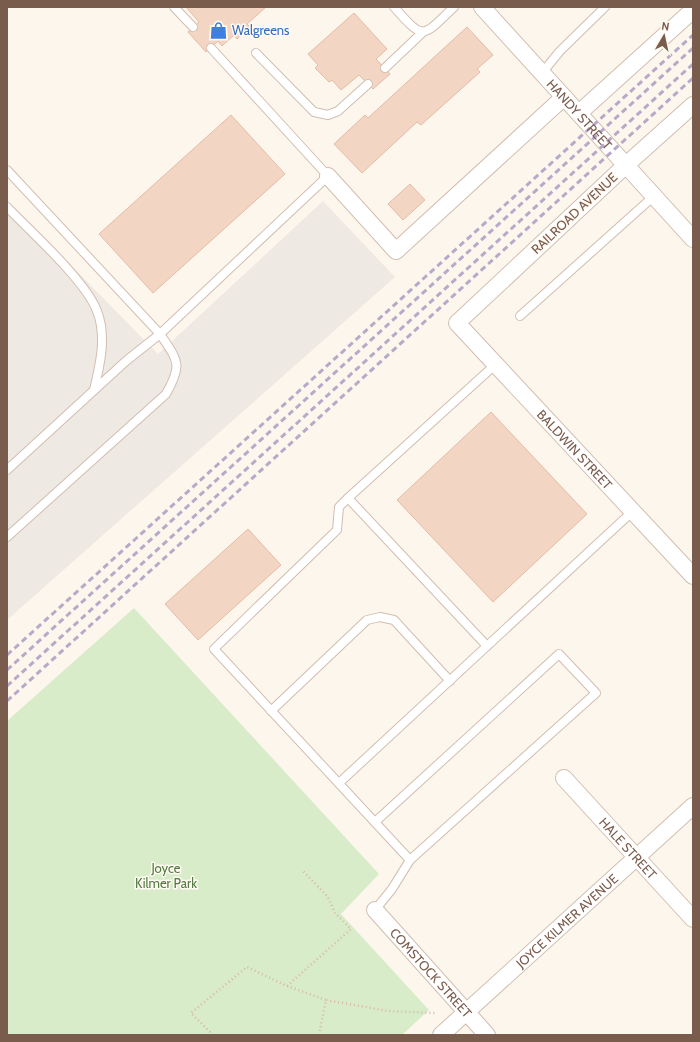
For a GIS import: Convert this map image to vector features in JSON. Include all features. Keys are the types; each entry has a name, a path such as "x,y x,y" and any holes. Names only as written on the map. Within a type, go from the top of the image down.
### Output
{"street":[{"name":"HANDY STREET","path":"482,7 693,239"},
{"path":"579,113 693,10"},
{"path":"328,176 396,251 564,97"},
{"name":"RAILROAD AVENUE","path":"457,323 626,165 693,105"},
{"name":"BALDWIN STREET","path":"457,323 693,576"},
{"name":"HALE STREET","path":"564,778 693,919"},
{"name":"JOYCE KILMER AVENUE","path":"441,1035 693,806"},
{"name":"COMSTOCK STREET","path":"374,910 487,1035"}],"lane":[{"path":"174,7 193,27"},
{"path":"394,7 414,30 423,32"},
{"path":"385,68 423,32 430,30 454,7"},
{"path":"542,73 560,51 605,7"},
{"path":"7,470 126,361 160,334 328,176 211,48"},
{"path":"256,53 314,112 328,115 338,111 368,84"},
{"path":"7,170 160,334 176,359 176,376 166,394 7,537"},
{"path":"520,316 654,196"},
{"path":"7,207 88,293 98,312 102,346 94,390"},
{"path":"410,860 214,649 337,530 339,507 496,364"},
{"path":"348,498 487,646"},
{"path":"339,784 633,511"},
{"path":"271,711 367,620 380,617 394,620 450,681"},
{"path":"374,822 559,654 596,693 410,860 392,889 374,910"}],"path":[{"path":"287,986 351,929 335,913 328,897 302,870"},
{"path":"213,1035 191,1013 247,967 287,986 326,1000 388,1011 435,1013"},
{"path":"319,1035 326,1000"}],"shaded area":[{"path":"7,200 158,354 323,201 395,277 7,620"}],"green space":[{"name":"Joyce Kilmer Park","path":"134,608 379,874 341,914 429,1010 402,1035 7,1035 7,721"}],"building":[{"name":"Walgreens","path":"186,7 266,7 247,24 250,27 237,39 234,35 222,46 218,41 206,52 188,32 199,22"},
{"path":"354,13 387,49 376,59 390,74 373,89 359,75 341,90 332,80 329,82 315,68 318,65 308,54"},
{"path":"467,27 493,55 477,69 480,72 421,125 417,122 362,173 334,144 365,115 368,118"},
{"path":"231,115 285,174 153,293 99,234"},
{"path":"410,184 425,200 403,220 388,204"},
{"path":"491,412 587,514 493,602 397,500"},
{"path":"248,529 281,565 198,640 165,604"}],"railway":[{"path":"7,655 693,35"},
{"path":"7,670 693,48"},
{"path":"7,686 693,64"},
{"path":"7,701 693,78"}],"place":[{"name":"Walgreens","path":"219,30"}]}
